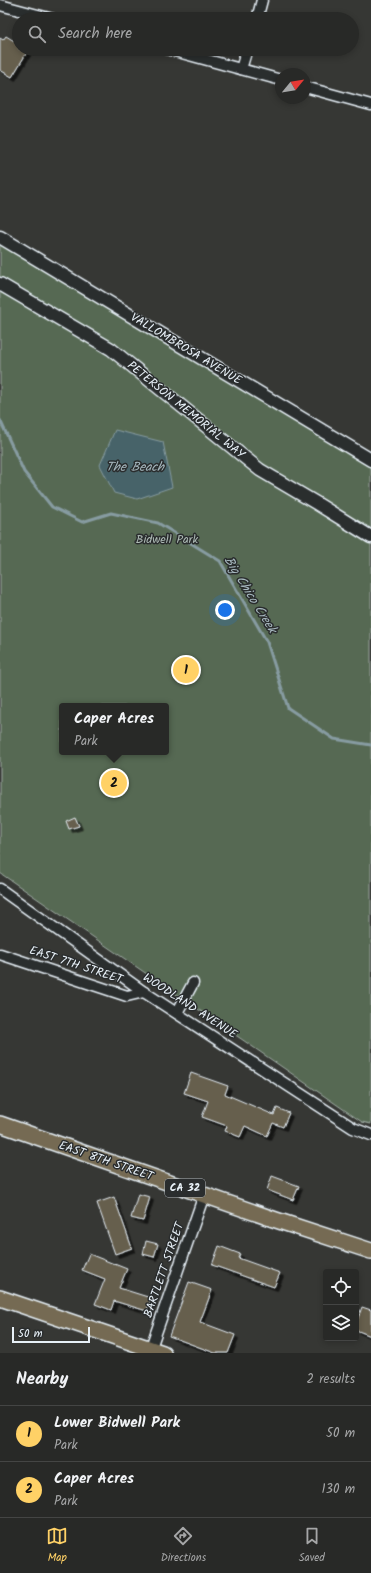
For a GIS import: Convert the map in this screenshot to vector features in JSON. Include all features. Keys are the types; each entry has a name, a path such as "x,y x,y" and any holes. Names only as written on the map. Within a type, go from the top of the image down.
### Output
{"main road":[{"name":"EAST 8TH STREET","path":"0,1124 371,1251"},
{"path":"0,1298 154,1352"}],"street":[{"path":"259,12 262,0"},
{"path":"0,5 26,12"},
{"path":"193,56 275,78"},
{"path":"242,69 246,56"},
{"path":"311,89 371,105"},
{"name":"VALLOMBROSA AVENUE","path":"0,238 371,460"},
{"name":"PETERSON MEMORIAL WAY","path":"0,284 111,349 260,470 371,537"},
{"name":"WOODLAND AVENUE","path":"0,889 144,992 353,1128 371,1135"},
{"name":"EAST 7TH STREET","path":"0,954 127,996 144,992"},
{"path":"177,1013 194,983"},
{"name":"BARTLETT STREET","path":"154,1352 204,1195"}],"green space":[{"name":"Bidwell Park","path":"0,243 371,468 371,1124 362,1122 0,873"}],"water":[{"name":"The Beach","path":"115,430 163,442 172,487 137,499 114,493 100,465"}],"building":[{"path":"6,36 12,40 12,56 25,56 12,77 0,70 0,38 3,40"},
{"path":"75,817 79,826 69,829 66,821"},
{"path":"191,1073 228,1086 225,1094 274,1115 277,1108 289,1113 283,1127 273,1123 267,1136 245,1126 240,1137 225,1131 227,1126 202,1117 208,1101 184,1093"},
{"path":"272,1176 299,1186 293,1200 267,1190"},
{"path":"138,1194 150,1197 143,1221 131,1218"},
{"path":"114,1197 132,1248 115,1254 97,1203"},
{"path":"146,1241 158,1244 154,1257 143,1254"},
{"path":"219,1246 240,1254 238,1258 280,1273 274,1287 212,1265"},
{"path":"89,1254 127,1269 119,1288 151,1298 147,1311 114,1301 111,1310 95,1304 105,1279 82,1270"},
{"path":"189,1282 212,1290 200,1322 235,1335 228,1353 215,1353 169,1336"},
{"path":"362,1307 371,1310 371,1336 359,1331 359,1316"}],"waterway":[{"name":"Big Chico Creek","path":"0,420 24,472 52,507 82,522 111,513 158,523 220,561 267,642 288,708 334,739 371,745"}],"place":[{"name":"Lower Bidwell Park","path":"186,670"},
{"name":"Caper Acres","path":"114,783"}]}
